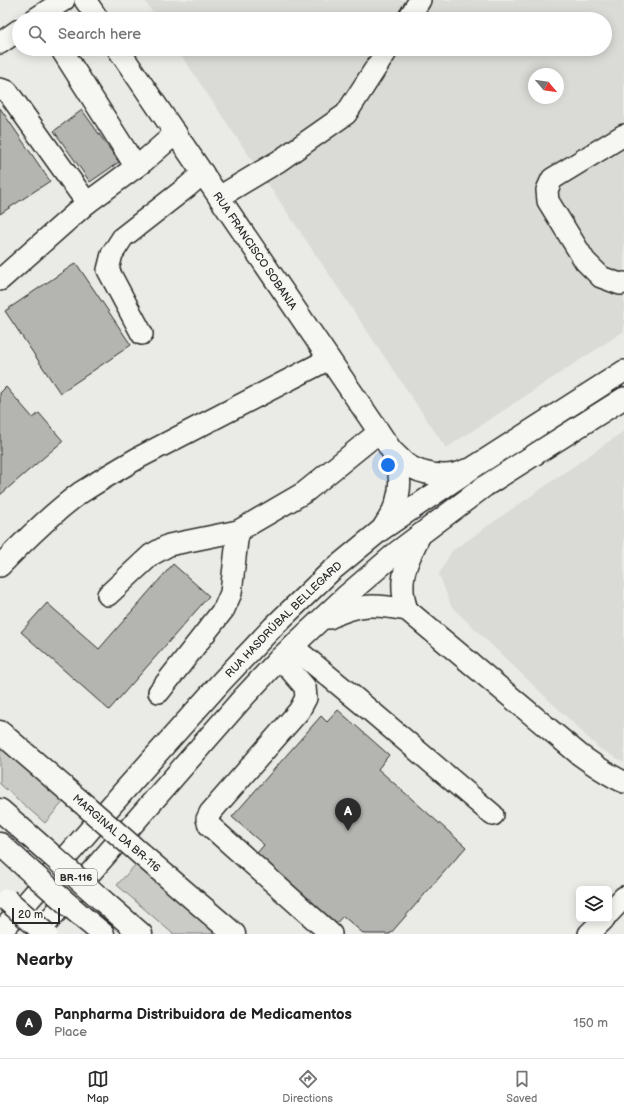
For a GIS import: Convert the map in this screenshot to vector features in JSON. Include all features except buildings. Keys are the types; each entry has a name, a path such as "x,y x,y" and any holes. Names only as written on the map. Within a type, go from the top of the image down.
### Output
{"main road":[{"name":"MARGINAL DA BR-116","path":"0,732 234,934"},
{"name":"BR-116","path":"0,810 141,934"},
{"name":"BR-116","path":"0,844 103,934"},
{"path":"4,897 46,934"}],"street":[{"path":"46,12 64,0"},
{"path":"85,0 93,12"},
{"path":"412,12 420,0"},
{"path":"66,56 136,167"},
{"name":"RUA FRANCISCO SOBANIA","path":"123,56 392,452 398,469 400,482 398,499 392,514 381,530"},
{"path":"219,197 279,161 346,114 383,56"},
{"path":"0,89 7,91 87,203"},
{"path":"0,280 87,203 136,167 176,133"},
{"path":"624,135 552,179 547,190 548,201 585,261 601,277 620,284 624,282"},
{"path":"142,334 108,270 112,254 122,237 203,173"},
{"path":"0,566 20,544 51,516 79,494 110,474 145,454 329,359"},
{"name":"RUA HASDRÚBAL BELLEGARD","path":"0,933 133,780 222,681 330,572 381,530 477,465 624,371"},
{"path":"37,934 224,718 286,652 372,573 485,486 624,398"},
{"path":"108,595 151,555 169,545 238,531 305,492 379,432"},
{"name":"RUA FRANCISCO SOBANIA","path":"392,452 407,464 423,472 442,475 460,473 477,465"},
{"path":"160,692 224,609 231,593 238,531"},
{"path":"407,610 403,599 402,584 405,568 421,534"},
{"path":"314,626 339,613 357,607 373,605 407,610 580,755 594,765 624,782"},
{"path":"286,652 372,712 493,815"},
{"path":"286,652 305,687 306,698 299,711 207,818 209,825 331,934"},
{"path":"612,910 624,897"},
{"path":"590,934 601,922"}],"shaded area":[{"path":"144,0 624,0 624,331 446,448 182,56 612,56 612,12 152,12"},
{"path":"624,431 624,762 600,749 451,606 439,574 452,551"},
{"path":"0,747 64,801 45,823 0,784"},
{"path":"137,863 219,934 173,934 117,885"}],"place":[{"name":"Panpharma Distribuidora de Medicamentos","path":"348,831"}]}
